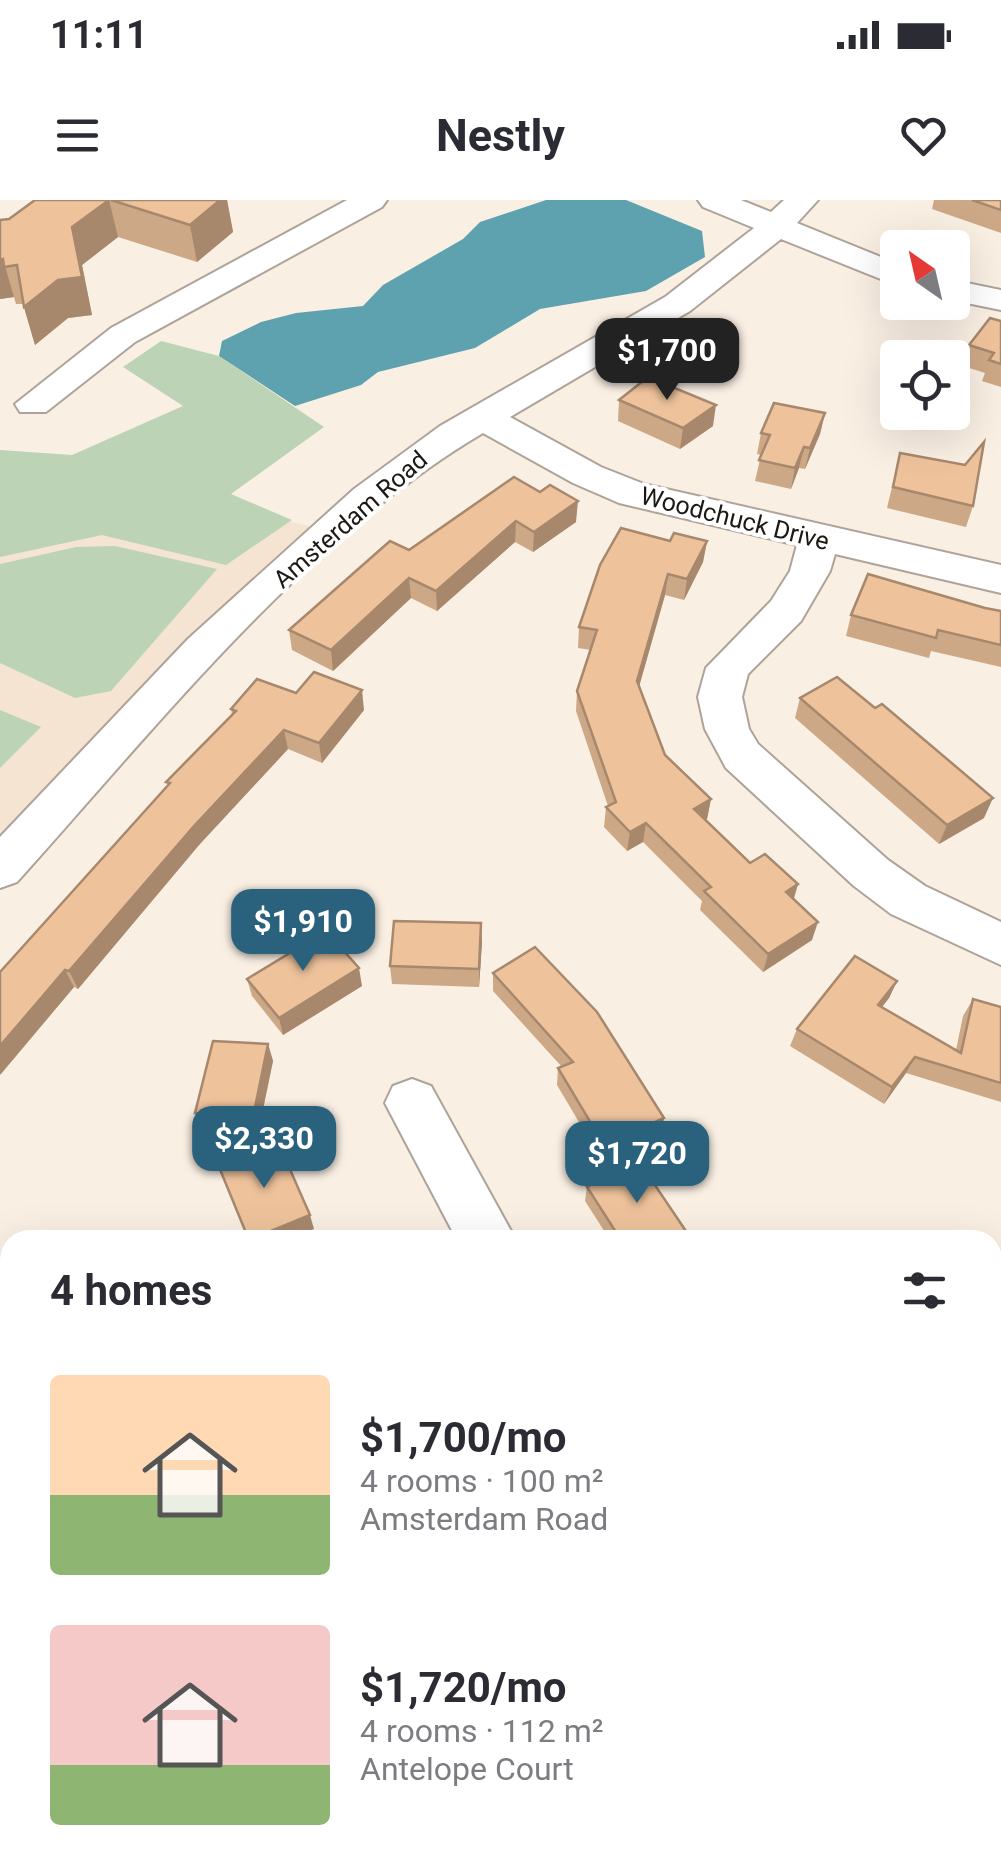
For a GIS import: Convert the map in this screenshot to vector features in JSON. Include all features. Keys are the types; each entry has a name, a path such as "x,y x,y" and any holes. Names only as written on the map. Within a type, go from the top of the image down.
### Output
{"street":[{"path":"33,404 123,335 371,200"},
{"path":"702,203 788,214 880,268"},
{"name":"Amsterdam Road","path":"0,869 198,656 329,530 430,449 696,296 788,214"},
{"path":"861,259 880,260"},
{"name":"Woodchuck Drive","path":"484,418 586,475 633,494 1001,579"},
{"path":"818,539 810,571 786,611 728,668 720,697 727,729 742,756 871,874 908,900 1001,946"},
{"path":"412,1103 482,1230"}],"shaded area":[{"path":"143,491 329,530 0,869 0,547"}],"green space":[{"path":"161,341 219,356 324,427 231,494 292,520 226,565 102,535 0,557 0,450 72,455 183,406 123,367"},
{"path":"115,546 217,569 111,691 75,698 0,663 0,564 76,547"},
{"path":"0,710 41,727 0,768"}],"water":[{"path":"546,200 626,200 702,231 705,257 646,291 540,309 475,348 378,372 361,385 295,406 219,356 222,341 261,322 296,313 363,306 383,285 463,239 480,222"}],"building":[{"path":"35,200 109,200 72,227 82,277 58,280 24,307 17,265 4,267 3,259 0,260 0,220 9,219"},
{"path":"111,200 220,200 190,225"},
{"path":"972,200 1001,200 1001,210"},
{"path":"990,318 1001,321 1001,364 989,360 994,353 970,344"},
{"path":"648,377 716,405 683,428 619,400"},
{"path":"774,403 825,413 810,448 804,447 795,468 759,460 770,435 761,433"},
{"path":"984,442 973,506 893,487 900,453 965,465"},
{"path":"514,477 540,492 550,485 578,501 534,532 516,521 436,591 409,578 331,650 289,630 390,541 409,550"},
{"path":"621,528 670,541 674,533 707,541 687,579 668,574 637,681 665,755 711,799 694,809 750,863 765,854 798,884 786,892 818,922 768,954 704,891 711,887 646,823 630,832 606,807 616,802 577,691 597,630 579,627 600,565"},
{"path":"868,574 1001,611 1001,645 938,630 936,638 851,615"},
{"path":"314,672 362,690 319,743 284,730 0,1046 0,972 170,783 166,782 236,711 231,709 257,679 296,693"},
{"path":"837,677 875,708 882,704 993,798 947,825 800,698"},
{"path":"394,921 481,923 479,969 390,966"},
{"path":"326,931 359,968 279,1018 247,979"},
{"path":"535,947 597,1012 664,1118 604,1145 558,1068 573,1062 493,973"},
{"path":"855,956 897,981 878,1005 961,1053 973,999 1001,1007 1001,1083 915,1057 892,1087 797,1029"},
{"path":"213,1041 268,1044 253,1117 195,1113"},
{"path":"278,1142 310,1215 273,1230 245,1230 219,1167"},
{"path":"638,1160 685,1230 615,1230 587,1187"}]}
